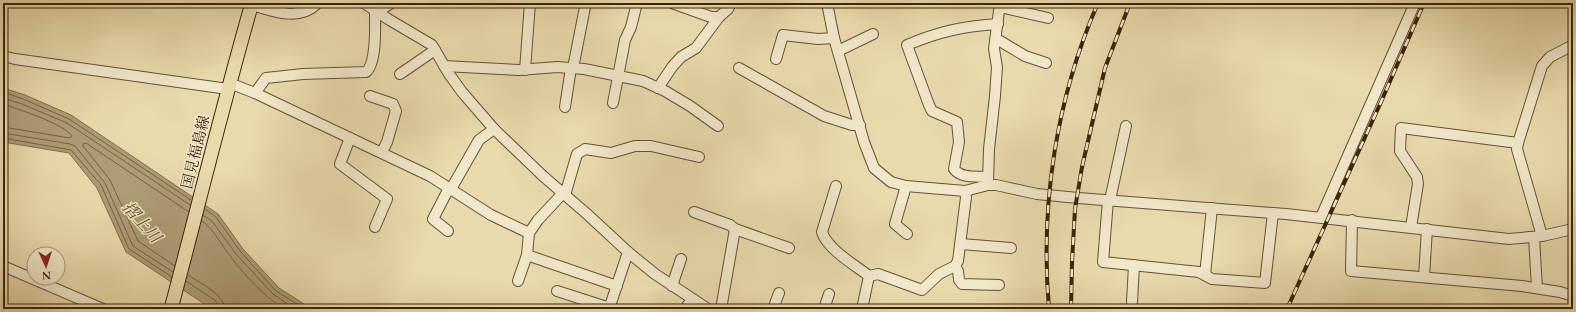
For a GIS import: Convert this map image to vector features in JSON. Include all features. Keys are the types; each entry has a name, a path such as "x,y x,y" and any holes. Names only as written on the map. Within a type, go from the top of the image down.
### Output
{"main road":[{"name":"国見福島線","path":"170,309 228,86 252,4"}],"street":[{"path":"252,4 289,14 304,12 318,3"},
{"path":"364,3 376,12 432,45 462,92 494,129 628,252 672,286 708,309"},
{"path":"376,12 391,3"},
{"path":"525,70 530,3 527,3"},
{"path":"613,103 625,40 631,27 637,3"},
{"path":"672,3 711,17 718,17"},
{"path":"658,88 672,67 696,48 718,17 728,9 731,3"},
{"path":"827,3 834,38 874,168 891,182 906,186 965,191 988,181"},
{"path":"1321,217 1415,3"},
{"path":"988,181 989,149 997,72 994,49 1000,5 1048,18"},
{"path":"565,107 585,7"},
{"path":"255,93 266,78 303,74 366,72 369,70 374,49 376,12"},
{"path":"998,24 968,26 951,30 907,45 932,111 957,122 960,142 954,168 958,173 965,176 1037,194 1321,217 1509,239 1538,236 1573,229"},
{"path":"838,51 873,34"},
{"path":"776,59 783,35 818,39 834,38"},
{"path":"995,41 1000,41 1025,56 1046,63"},
{"path":"1537,288 1538,236 1517,149 1542,66 1550,57 1573,45"},
{"path":"400,74 435,50"},
{"path":"3,56 16,59 228,86 255,93 430,176 491,215 529,233"},
{"path":"444,66 525,70 557,67 572,68 643,81 690,106 718,126"},
{"path":"739,68 824,116 852,125 860,125"},
{"path":"370,96 393,104 396,111 387,142 382,152"},
{"path":"1126,126 1109,200 1103,262 1199,272 1212,279 1265,283 1273,213"},
{"path":"1411,227 1418,184 1417,177 1400,151 1401,128 1518,143"},
{"path":"448,231 433,219 479,140 494,129"},
{"path":"350,138 340,164 387,199 375,227"},
{"path":"518,281 527,255 529,233 538,220 564,194 577,154 585,148 611,153 635,146 651,146 699,157"},
{"path":"836,186 822,232 824,238 832,247 869,276"},
{"path":"906,186 895,224 908,234"},
{"path":"869,276 878,274 922,290 939,274 955,266 958,261 966,198 965,191"},
{"path":"1205,275 1212,208"},
{"path":"694,212 789,248"},
{"path":"1352,220 1351,271 1537,288 1573,296"},
{"path":"721,309 735,228"},
{"path":"1424,277 1427,229"},
{"path":"960,244 1011,248"},
{"path":"557,291 610,308 628,252"},
{"path":"527,255 617,286"},
{"path":"672,286 682,259"},
{"path":"1132,302 1134,265"},
{"path":"3,266 103,309"},
{"path":"955,266 958,271 959,280 962,284 999,285"},
{"path":"862,309 869,276"},
{"path":"772,309 780,293"},
{"path":"824,309 829,294"},
{"path":"685,309 692,299"}],"water":[{"name":"摺上川","path":"3,88 25,95 71,115 218,214 243,249 279,288 312,309 212,309 126,252 97,188 69,153 3,142"}],"railway":[{"path":"1049,309 1047,231 1049,192 1054,153 1071,77 1083,39 1098,3"},
{"path":"1071,309 1075,209 1082,167 1105,68 1130,3"},
{"path":"1287,309 1381,102 1424,3"}]}
